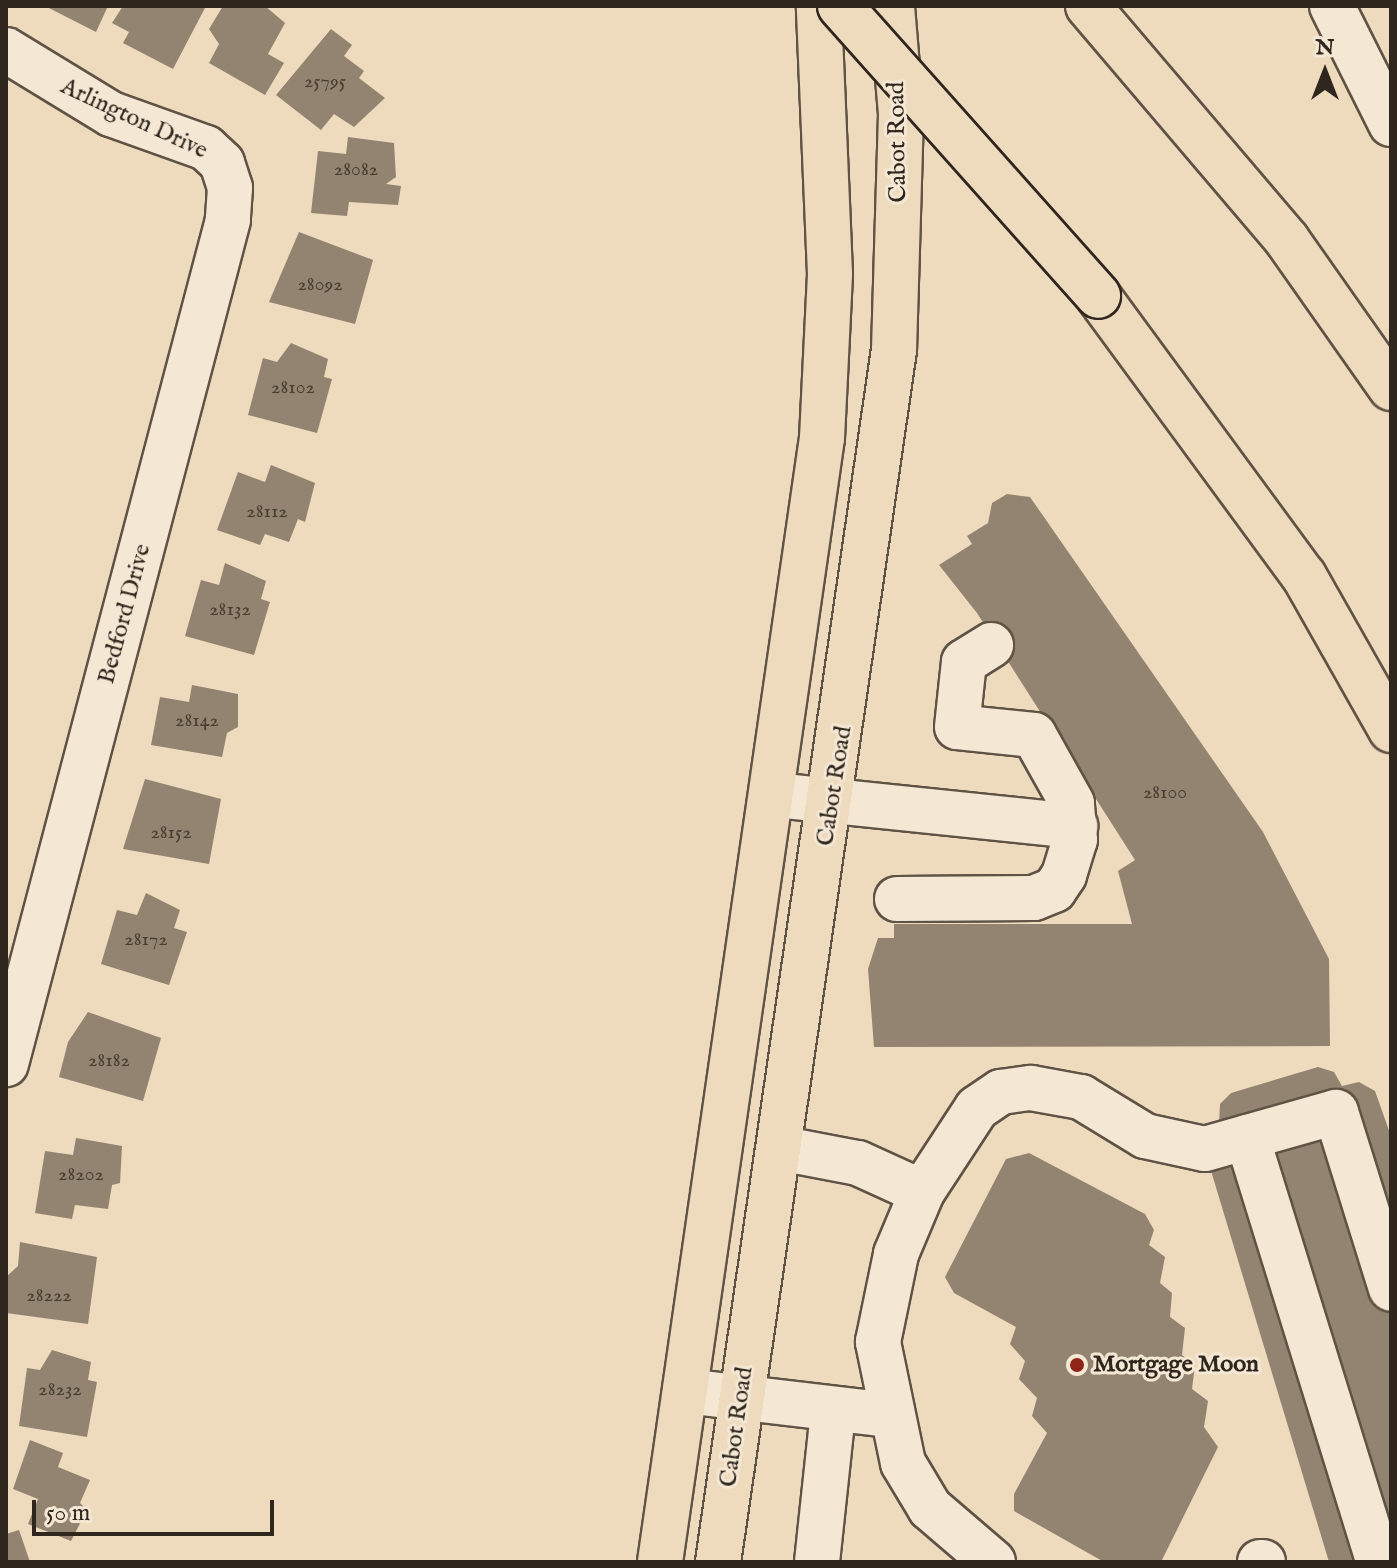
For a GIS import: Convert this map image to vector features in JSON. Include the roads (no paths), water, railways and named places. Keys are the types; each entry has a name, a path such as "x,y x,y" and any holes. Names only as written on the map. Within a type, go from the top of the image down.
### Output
{"main road":[{"path":"660,1562 774,795 822,438 830,274 819,6"},
{"path":"840,6 1098,296 1304,576 1391,730"},
{"name":"Cabot Road","path":"718,1562 833,801 894,350 901,114 892,6"},
{"path":"1089,6 1287,240 1391,388"}],"street":[{"path":"1332,6 1381,81 1391,124"},
{"name":"Arlington Drive","path":"6,50 111,114 206,148 222,163"},
{"name":"Bedford Drive","path":"6,1064 228,220 222,163"},
{"path":"897,899 1044,894 1064,875 1075,826 1072,803 1034,735 957,727 964,662 991,645"},
{"path":"774,795 1075,826"},
{"path":"993,1562 930,1508 903,1463 888,1415 878,1342 896,1254 922,1192 977,1108 1001,1092 1031,1088 1081,1097 1145,1136 1187,1149 1247,1137 1336,1112 1391,1289"},
{"path":"1247,1137 1376,1555"},
{"path":"779,1148 858,1163 922,1192"},
{"path":"685,1391 833,1412 888,1415"},
{"path":"817,1562 833,1412"}],"place":[{"name":"Mortgage Moon","path":"1077,1365"}]}
